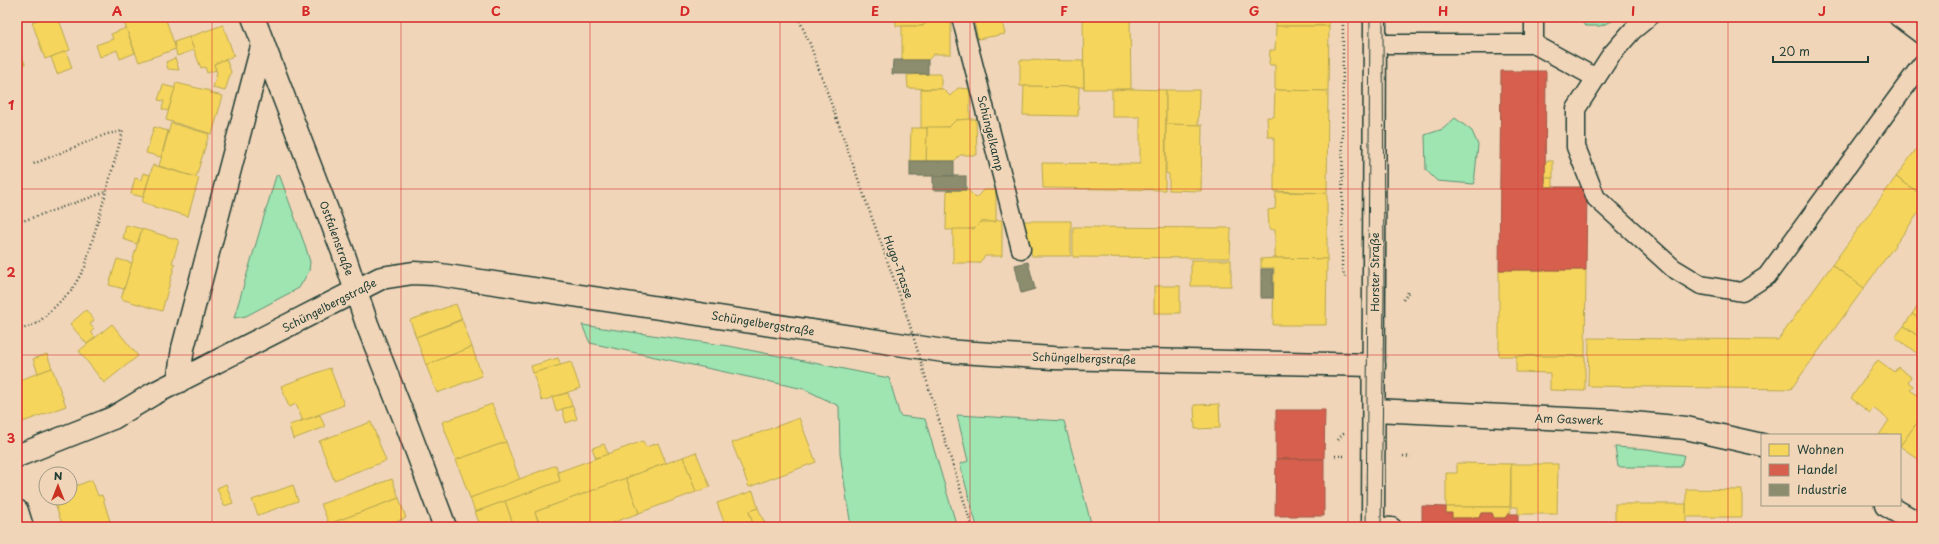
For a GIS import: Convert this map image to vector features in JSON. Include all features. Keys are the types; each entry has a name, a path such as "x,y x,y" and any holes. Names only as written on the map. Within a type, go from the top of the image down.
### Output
{"street":[{"name":"Ostfalenstraße","path":"253,17 343,252 367,324 445,527"},
{"name":"Horster Straße","path":"1375,17 1374,410 1379,527"},
{"path":"178,382 183,348 263,43"},
{"name":"Schüngelbergstraße","path":"17,456 113,418 178,382 381,278 413,273 442,275 944,350 1053,358 1374,365"},
{"name":"Am Gaswerk","path":"1374,410 1612,420 1686,428 1761,446"},
{"path":"1888,506 1922,526"},
{"path":"17,511 22,527"}],"lane":[{"name":"Schüngelkamp","path":"961,17 1021,249"},
{"path":"1534,17 1534,44"},
{"path":"1649,17 1632,31 1611,55 1576,109 1576,147 1596,198 1673,268 1701,285 1742,292 1767,276 1922,64"},
{"path":"1898,17 1922,35"},
{"path":"1374,44 1534,44 1596,78"}],"path":[{"name":"Hugo-Trasse","path":"798,17 810,44 907,316 972,527"},
{"path":"1342,269 1344,140 1343,17"},
{"path":"17,331 38,323 71,291 85,267 122,131 107,134 33,164"},
{"path":"17,223 106,192"},
{"path":"1403,456 1411,457"}],"green space":[{"path":"1576,17 1622,17 1600,26 1586,26"},
{"path":"1455,118 1472,131 1478,145 1474,184 1437,181 1426,170 1425,135 1443,129"},
{"path":"279,174 306,248 310,262 309,271 299,288 246,316 234,318 276,176"},
{"path":"582,325 729,346 889,378 900,416 925,419 957,527 851,527 840,453 839,406 804,389 590,343"},
{"path":"957,415 1064,421 1092,527 977,527 960,464 968,461"},
{"path":"1615,447 1647,449 1684,455 1681,467 1618,467"}],"building: Wohnen":[{"path":"46,17 58,17 70,50 45,59 32,22"},
{"path":"122,17 165,17 176,49 139,62"},
{"path":"896,17 945,18 930,18 923,26 896,26"},
{"path":"973,17 1001,17 1005,34 978,39"},
{"path":"1083,17 1130,17 1131,89 1084,89"},
{"path":"1275,17 1329,17 1329,26 1276,26"},
{"path":"930,18 951,18 951,54 934,54 928,60 902,60 902,26 923,26"},
{"path":"223,25 234,56 214,64 216,70 207,73 205,67 201,68 189,37"},
{"path":"1276,26 1329,26 1328,91 1275,90 1275,65 1269,65 1270,50 1275,50"},
{"path":"126,28 135,53 120,59 117,50 100,57 96,45 113,39 111,34"},
{"path":"189,37 194,50 177,56 174,42"},
{"path":"17,43 25,64 17,67"},
{"path":"66,51 72,68 57,74 51,57"},
{"path":"175,58 179,70 168,69 166,62"},
{"path":"226,59 231,72 225,91 213,88 217,73 214,64"},
{"path":"1020,60 1083,61 1084,87 1020,86"},
{"path":"941,74 941,89 908,88 907,75"},
{"path":"17,75 23,91 17,94"},
{"path":"176,83 210,91 210,93 223,96 212,134 166,120"},
{"path":"163,85 175,88 168,111 162,109 164,101 158,100"},
{"path":"1024,86 1079,87 1078,116 1023,115"},
{"path":"958,88 970,89 970,120 956,120 949,127 921,128 921,89 943,89 950,96"},
{"path":"1112,90 1166,90 1165,190 1043,188 1042,163 1140,164 1140,117 1112,117"},
{"path":"1166,90 1199,90 1198,125 1166,124"},
{"path":"1275,90 1328,91 1327,193 1274,191 1274,137 1268,137 1267,117 1274,117"},
{"path":"976,119 977,155 960,155 954,161 926,161 927,127 949,127 956,120"},
{"path":"171,123 209,134 196,177 159,166"},
{"path":"1166,124 1202,125 1201,191 1169,190 1169,174 1166,173"},
{"path":"154,127 168,131 161,157 146,153"},
{"path":"911,128 927,128 926,161 910,161"},
{"path":"1922,141 1922,195 1896,177"},
{"path":"1545,161 1553,161 1553,178 1545,178"},
{"path":"153,165 199,178 188,216 154,207 142,202"},
{"path":"143,173 150,175 143,197 131,194 135,178 141,180"},
{"path":"1896,177 1922,195 1922,208 1864,288 1832,265"},
{"path":"1545,178 1553,178 1553,187 1545,187"},
{"path":"947,190 968,190 976,198 983,190 996,190 996,222 981,222 974,229 946,230"},
{"path":"1276,192 1327,193 1327,259 1275,258 1275,230 1269,229 1268,210 1275,209"},
{"path":"996,220 1002,220 1002,256 985,256 979,263 953,263 953,229 974,229 981,222 996,222"},
{"path":"1023,221 1071,221 1071,256 1032,256"},
{"path":"126,225 142,229 137,244 123,239"},
{"path":"1073,227 1231,228 1230,258 1073,257"},
{"path":"142,229 179,240 172,263 175,264 162,311 121,299"},
{"path":"117,259 132,263 124,289 109,285"},
{"path":"1261,259 1327,259 1326,325 1273,325 1274,268 1261,268"},
{"path":"1191,260 1231,260 1231,286 1191,286"},
{"path":"1832,265 1864,288 1791,389 1588,386 1589,338 1778,340"},
{"path":"1499,270 1586,270 1585,356 1499,356"},
{"path":"1154,286 1180,286 1180,313 1154,313"},
{"path":"1920,303 1922,304 1922,321 1912,314"},
{"path":"456,304 462,319 416,337 410,320"},
{"path":"86,310 94,320 90,324 94,329 91,332 95,337 87,344 70,324"},
{"path":"1912,314 1922,321 1922,339 1904,326"},
{"path":"462,320 472,347 426,365 416,337"},
{"path":"112,324 138,356 104,383 79,351"},
{"path":"1904,326 1922,339 1922,349 1918,354 1895,337"},
{"path":"472,347 482,376 437,393 426,365"},
{"path":"47,354 52,368 38,373 33,359"},
{"path":"1516,356 1585,356 1585,391 1550,390 1550,373 1516,372"},
{"path":"558,358 561,365 533,373 531,366"},
{"path":"1878,360 1894,372 1898,367 1911,377 1908,382 1913,386 1910,390 1922,398 1922,416 1901,445 1901,434 1880,434 1889,420 1873,408 1870,413 1851,398"},
{"path":"571,362 580,388 542,401 533,373"},
{"path":"52,368 66,406 20,423 17,414 17,381"},
{"path":"330,368 344,405 299,422 302,419 296,404 289,407 281,386"},
{"path":"568,393 572,406 556,411 552,397"},
{"path":"492,404 506,442 456,460 442,422"},
{"path":"1219,404 1220,428 1195,429 1194,405"},
{"path":"573,406 577,419 566,423 562,409"},
{"path":"320,415 325,427 293,439 289,425"},
{"path":"1922,416 1922,453 1918,459 1901,447"},
{"path":"799,418 816,462 749,487 732,443"},
{"path":"371,422 386,461 334,480 319,441"},
{"path":"643,441 646,447 658,443 666,463 535,512 538,521 520,527 514,527 505,501 560,481 558,472"},
{"path":"506,442 520,480 470,498 456,460"},
{"path":"604,444 608,454 596,458 592,448"},
{"path":"696,452 710,487 696,492 683,457"},
{"path":"683,457 696,492 639,513 626,478"},
{"path":"1457,463 1511,464 1510,507 1446,507 1446,473 1457,473"},
{"path":"1511,464 1558,464 1557,514 1518,514 1518,507 1511,507"},
{"path":"556,465 560,481 475,512 470,498"},
{"path":"626,478 639,513 601,527 570,527 569,523 557,527 541,527 535,512"},
{"path":"392,479 399,498 329,524 321,504"},
{"path":"92,480 98,496 102,495 110,521 93,527 63,527 56,506 78,506 78,485"},
{"path":"226,484 233,503 224,506 217,488"},
{"path":"293,485 298,501 258,515 252,500"},
{"path":"1686,489 1742,490 1742,517 1686,517"},
{"path":"753,491 758,508 749,511 754,527 726,527 717,503"},
{"path":"399,498 406,518 382,527 330,527 329,524"},
{"path":"505,501 514,527 481,527 475,512"},
{"path":"1615,504 1686,504 1686,527 1615,527"},
{"path":"1446,507 1510,507 1511,514 1508,514 1505,518 1494,518 1492,513 1481,513 1479,518 1445,518"},
{"path":"758,508 766,526 764,527 754,527 749,511"},
{"path":"110,521 112,527 93,527"},
{"path":"538,521 541,527 520,527"}],"building: Handel":[{"path":"1501,71 1546,71 1545,187 1587,187 1586,270 1499,270"},
{"path":"1276,410 1325,410 1324,459 1276,459"},
{"path":"1276,459 1324,459 1324,516 1275,516"},
{"path":"1422,506 1446,507 1446,513 1452,513 1452,518 1479,518 1481,513 1492,513 1494,518 1505,518 1508,514 1518,514 1518,527 1422,527"}],"building: Industrie":[{"path":"893,60 928,60 928,74 892,74"},
{"path":"910,161 954,161 954,176 910,176"},
{"path":"933,176 966,176 966,190 933,190"},
{"path":"1028,262 1035,289 1021,293 1015,265"},
{"path":"1261,269 1273,269 1273,298 1261,298"}],"tram line":[{"path":"1366,527 1370,17"},
{"path":"1381,527 1384,294 1383,17"}]}
